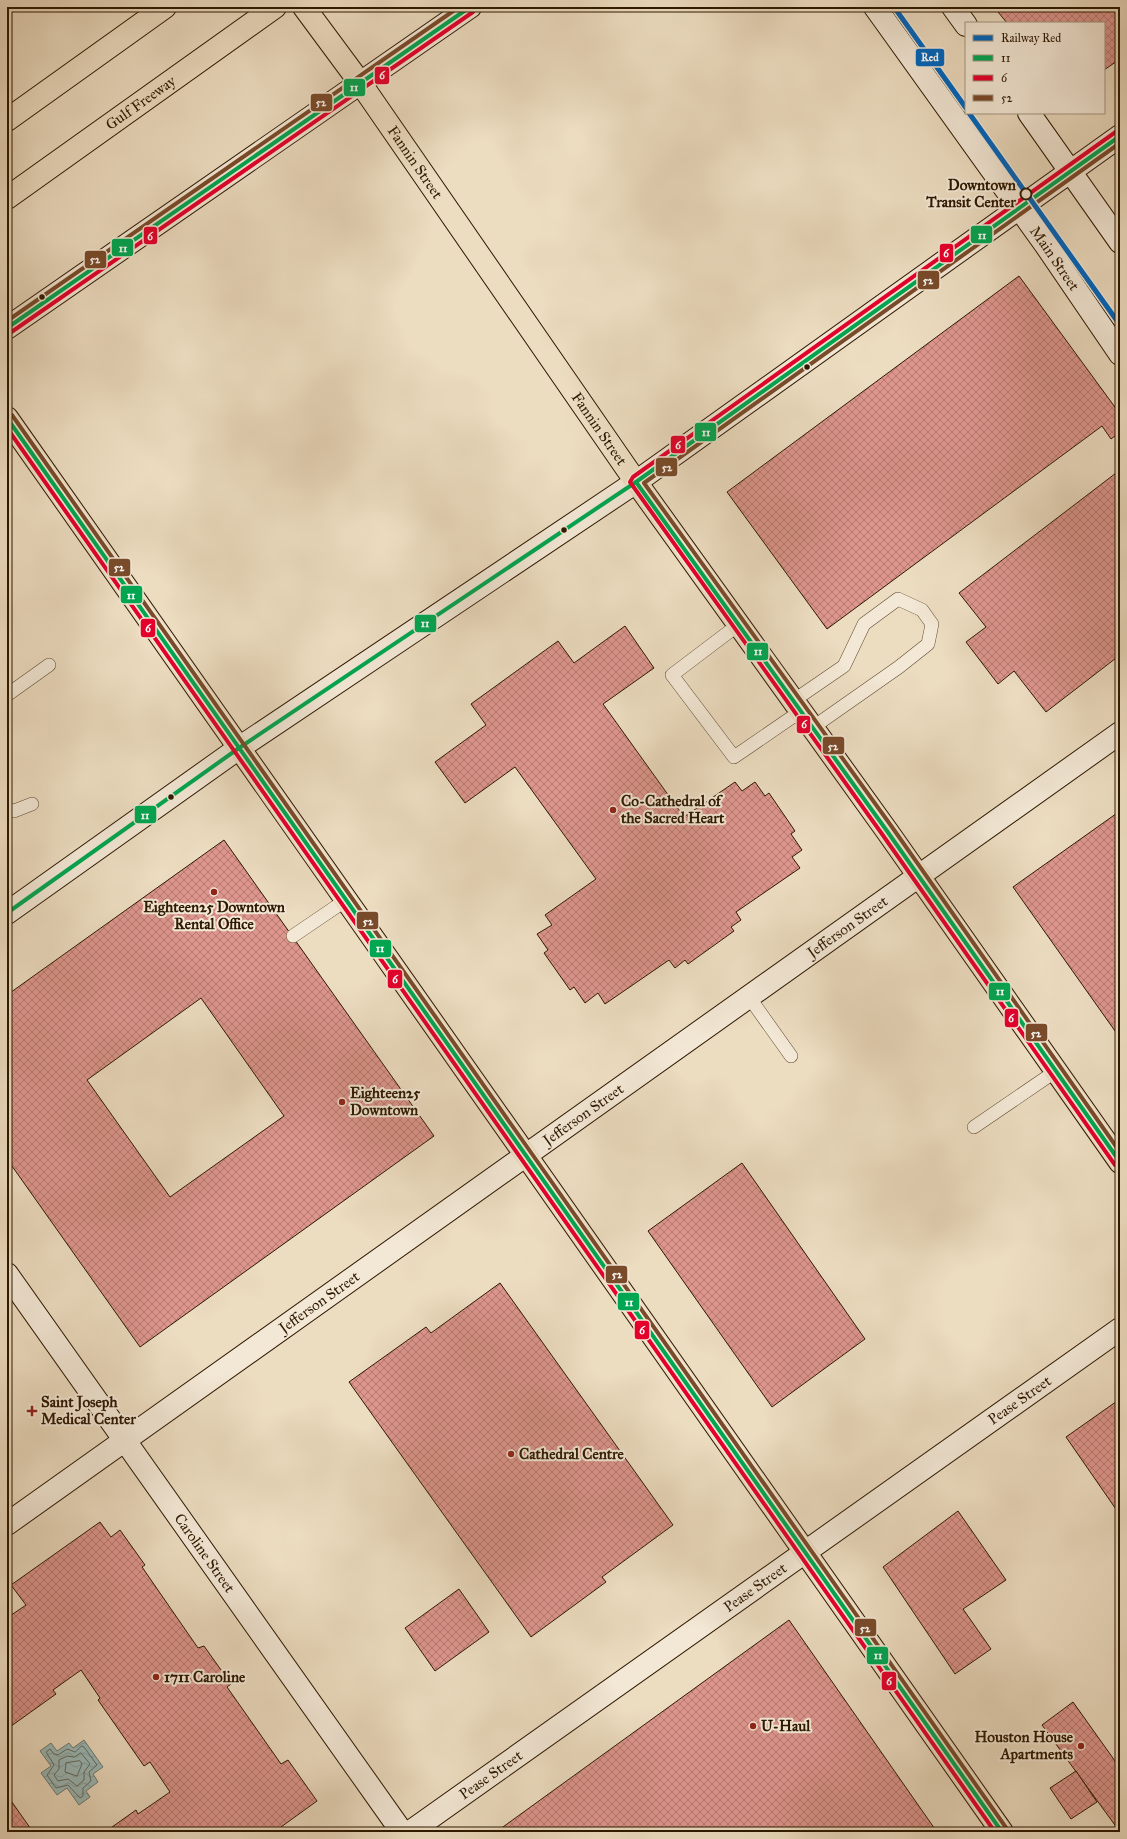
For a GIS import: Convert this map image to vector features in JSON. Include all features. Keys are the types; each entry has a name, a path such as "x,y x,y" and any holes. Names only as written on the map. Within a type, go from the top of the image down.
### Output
{"main road":[{"path":"7,120 165,7"},
{"name":"Gulf Freeway","path":"7,198 275,7"},
{"name":"Fannin Street","path":"304,7 361,84 636,482 919,876 1120,1162"},
{"path":"7,418 1002,1832"}],"street":[{"path":"7,328 470,7"},
{"name":"Main Street","path":"875,7 1018,207 1120,354"},
{"path":"953,7 965,24"},
{"path":"1031,114 1120,242"},
{"path":"7,913 239,748 636,482 1018,207 1120,136"},
{"name":"Jefferson Street","path":"7,1524 1120,733"},
{"name":"Caroline Street","path":"7,1274 402,1832"},
{"name":"Pease Street","path":"410,1832 1120,1329"}],"lane":[{"path":"738,625 672,674 734,757 802,713 899,667 928,644 932,624 922,610 898,600 864,624 844,666 802,713"},
{"path":"7,695 49,665"},
{"path":"7,810 14,811 32,804"},
{"path":"293,936 346,900"},
{"path":"748,997 791,1056"},
{"path":"974,1127 1056,1071"}],"water":[{"path":"84,1740 103,1767 93,1774 98,1782 86,1791 90,1797 79,1805 67,1788 57,1795 41,1773 51,1766 40,1751 51,1743 57,1751 69,1743 73,1748"}],"building":[{"path":"994,7 1120,7 1120,59 1105,69 1105,22 1006,22"},
{"path":"1019,276 1120,414 1120,432 1111,439 1102,426 827,629 727,492"},
{"path":"1120,470 1120,655 1046,712 1014,671 998,684 966,642 986,627 959,593"},
{"name":"Co-Cathedral of the Sacred Heart","path":"625,626 654,668 603,704 684,817 735,782 742,791 755,782 765,796 769,793 795,831 791,834 802,850 792,857 800,868 736,912 741,920 731,927 734,931 688,964 685,960 675,968 669,960 605,1004 598,993 585,1003 574,987 570,990 544,953 548,950 537,934 552,925 545,915 596,879 515,767 465,803 435,762 486,725 471,704 558,641 574,663"},
{"path":"1120,811 1120,1038 1013,887"},
{"name":"Eighteen25 Downtown","path":"224,840 434,1136 140,1347 7,1159 7,995","holes":["201,998 284,1116 170,1197 87,1080"]},
{"path":"742,1163 865,1339 772,1407 648,1231"},
{"name":"Cathedral Centre","path":"500,1283 673,1525 602,1577 606,1582 531,1637 349,1382 426,1327 431,1333"},
{"path":"1120,1399 1120,1515 1066,1437"},
{"path":"958,1511 1006,1580 963,1609 991,1649 955,1674 883,1567"},
{"name":"1711 Caroline","path":"100,1522 111,1537 120,1530 145,1565 142,1567 198,1648 204,1646 231,1684 227,1687 281,1764 288,1760 317,1801 281,1827 284,1832 105,1832 136,1810 138,1814 170,1792 150,1762 144,1766 98,1700 100,1698 81,1670 53,1690 56,1694 7,1729 7,1618 26,1605 11,1585"},
{"path":"459,1589 489,1632 435,1671 405,1628"},
{"name":"U-Haul","path":"789,1620 937,1832 496,1832"},
{"name":"Houston House Apartments","path":"1073,1702 1120,1768 1120,1832 1042,1725"},
{"path":"1076,1771 1097,1802 1071,1819 1050,1788"},
{"path":"7,1795 33,1832 7,1832"}],"rail line":[{"name":"Red","path":"894,7 965,107"},
{"name":"Red","path":"970,114 1120,325"}],"transit line":[{"name":"52","path":"7,321 459,7"},
{"name":"11","path":"7,328 470,7"},
{"name":"6","path":"10,333 473,12"},
{"name":"6","path":"1115,1165 882,834 630,482 633,477 1117,131"},
{"name":"11","path":"7,913 239,748 636,482 1120,136"},
{"name":"52","path":"1120,143 644,483 892,827 1120,1152"},
{"name":"52","path":"12,415 1007,1829"},
{"name":"11","path":"7,418 1002,1832"},
{"name":"6","path":"7,428 995,1832"},
{"name":"11","path":"636,482 887,831 1120,1162"}],"place":[{"name":"Downtown Transit Center","path":"1026,194"},
{"name":"Co-Cathedral of the Sacred Heart","path":"613,810"},
{"name":"Eighteen25 Downtown Rental Office","path":"214,892"},
{"name":"Eighteen25 Downtown","path":"342,1102"},
{"name":"Saint Joseph Medical Center","path":"32,1411"},
{"name":"Cathedral Centre","path":"511,1454"},
{"name":"1711 Caroline","path":"156,1677"},
{"name":"U-Haul","path":"753,1726"},
{"name":"Houston House Apartments","path":"1081,1746"}]}
